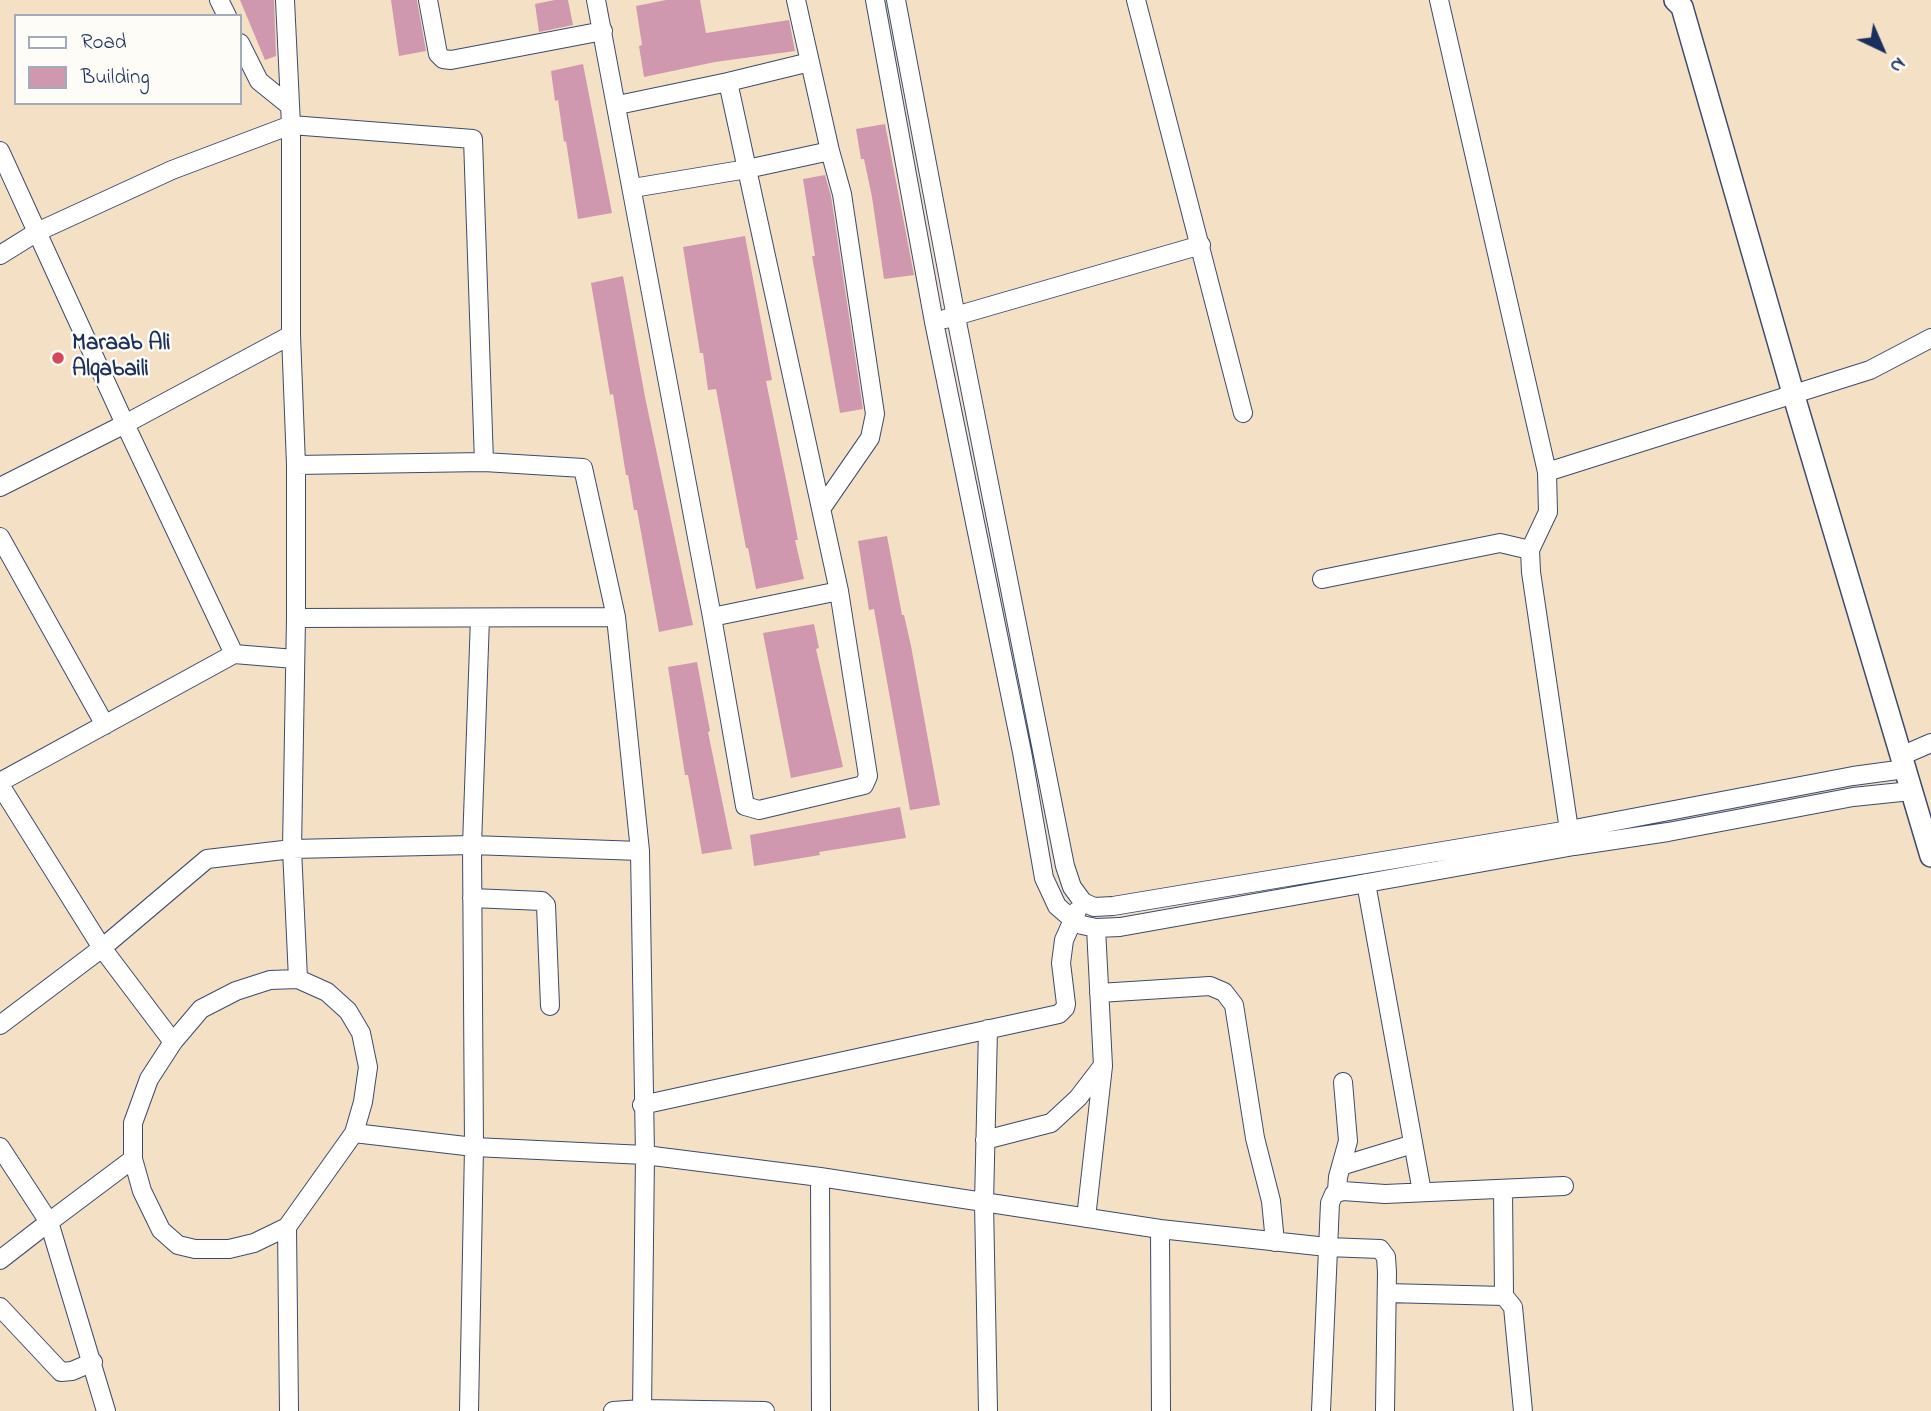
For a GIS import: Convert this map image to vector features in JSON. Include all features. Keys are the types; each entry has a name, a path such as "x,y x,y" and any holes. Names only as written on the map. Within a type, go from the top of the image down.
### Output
{"main road":[{"path":"1680,2 1931,856"}],"street":[{"path":"285,0 291,125 296,464 292,849 298,979"},
{"path":"428,0 438,54 443,59 603,31"},
{"path":"596,0 618,105 745,806 759,810 864,785 867,780 839,592 728,82"},
{"path":"796,0 842,194 875,414 870,438 821,509"},
{"path":"875,0 934,321 1022,752 1044,878 1057,906 1072,919 1082,926 1120,927 1371,882 1840,779 1903,763 1931,743"},
{"path":"896,0 1065,866 1072,887 1083,902 1094,907 1113,906 1374,862 1572,838 1668,832 1853,797 1911,791"},
{"path":"1136,0 1243,413"},
{"path":"1439,0 1547,472 1548,512 1530,550 1531,572 1572,838"},
{"path":"242,47 259,82 290,106"},
{"path":"618,105 810,62"},
{"path":"0,255 37,232 172,170 291,125 473,139 484,462"},
{"path":"0,151 234,654"},
{"path":"633,188 747,169 830,151"},
{"path":"934,321 956,317 1201,245"},
{"path":"0,487 292,335"},
{"path":"1547,472 1870,370 1931,338"},
{"path":"296,464 484,462 583,468 616,617 640,851 642,1105 645,1155 642,1410"},
{"path":"0,537 105,725"},
{"path":"1322,579 1500,544 1530,550"},
{"path":"712,617 839,592"},
{"path":"296,618 616,617"},
{"path":"468,1411 474,1147 472,845 480,618"},
{"path":"997,630 1017,626"},
{"path":"173,1042 102,948 0,783 234,654 295,659"},
{"path":"0,1025 102,948 206,859 292,849 472,845 640,851"},
{"path":"1374,862 1371,882 1422,1192"},
{"path":"472,898 542,901 546,905 550,1006"},
{"path":"642,1105 1059,1014 1065,1009 1066,991 1061,963 1064,940 1072,919 1083,902"},
{"path":"1086,1218 1103,1066 1096,928"},
{"path":"298,979 327,992 348,1010 361,1033 368,1067 363,1102 354,1133 287,1227 254,1243 229,1249 195,1249 178,1245 161,1230 151,1214 133,1159 133,1123 149,1079 173,1042 201,1009 236,991 270,980 298,979"},
{"path":"1099,993 1210,986 1224,992 1234,1005 1255,1138 1271,1201 1275,1242"},
{"path":"988,1029 984,1203 988,1411"},
{"path":"985,1140 1051,1123 1078,1098 1103,1066"},
{"path":"1321,1411 1329,1203 1337,1191 1348,1141 1343,1082"},
{"path":"354,1133 474,1147 645,1155 820,1177 1160,1229 1327,1247 1380,1249 1386,1257 1385,1411"},
{"path":"1341,1166 1413,1144"},
{"path":"0,1147 49,1222 106,1411"},
{"path":"0,1260 133,1159"},
{"path":"820,1177 821,1411"},
{"path":"1337,1191 1385,1194 1564,1186"},
{"path":"1503,1189 1504,1296 1513,1307 1523,1411"},
{"path":"287,1227 289,1411"},
{"path":"1160,1229 1161,1411"},
{"path":"1387,1293 1504,1296"},
{"path":"0,1307 61,1372 72,1371 93,1362"},
{"path":"613,1411 765,1411"}],"building":[{"path":"240,0 274,0 276,56 265,60"},
{"path":"391,0 417,0 426,51 399,56"},
{"path":"568,0 573,25 539,32 535,4"},
{"path":"666,0 700,0 706,33 789,20 795,51 715,62 644,77 636,6"},
{"path":"583,64 612,213 578,219 566,141 564,142 558,100 555,101 551,71"},
{"path":"885,124 914,275 884,279 872,197 856,129"},
{"path":"825,175 831,196 863,409 840,413 812,256 815,256 803,179"},
{"path":"745,236 772,380 766,381 804,579 756,589 716,389 708,390 703,353 700,353 683,247"},
{"path":"623,276 645,397 693,625 659,632 637,510 634,510 626,475 613,394 610,395 591,283"},
{"path":"887,536 902,615 911,646 940,805 910,810 874,609 869,610 858,541"},
{"path":"814,624 819,648 816,649 843,767 791,778 763,633"},
{"path":"697,662 732,849 702,854 688,775 685,775 668,667"},
{"path":"900,807 906,838 754,866 750,835"}],"place":[{"name":"Maraab Ali Alqabaili","path":"58,358"}]}
